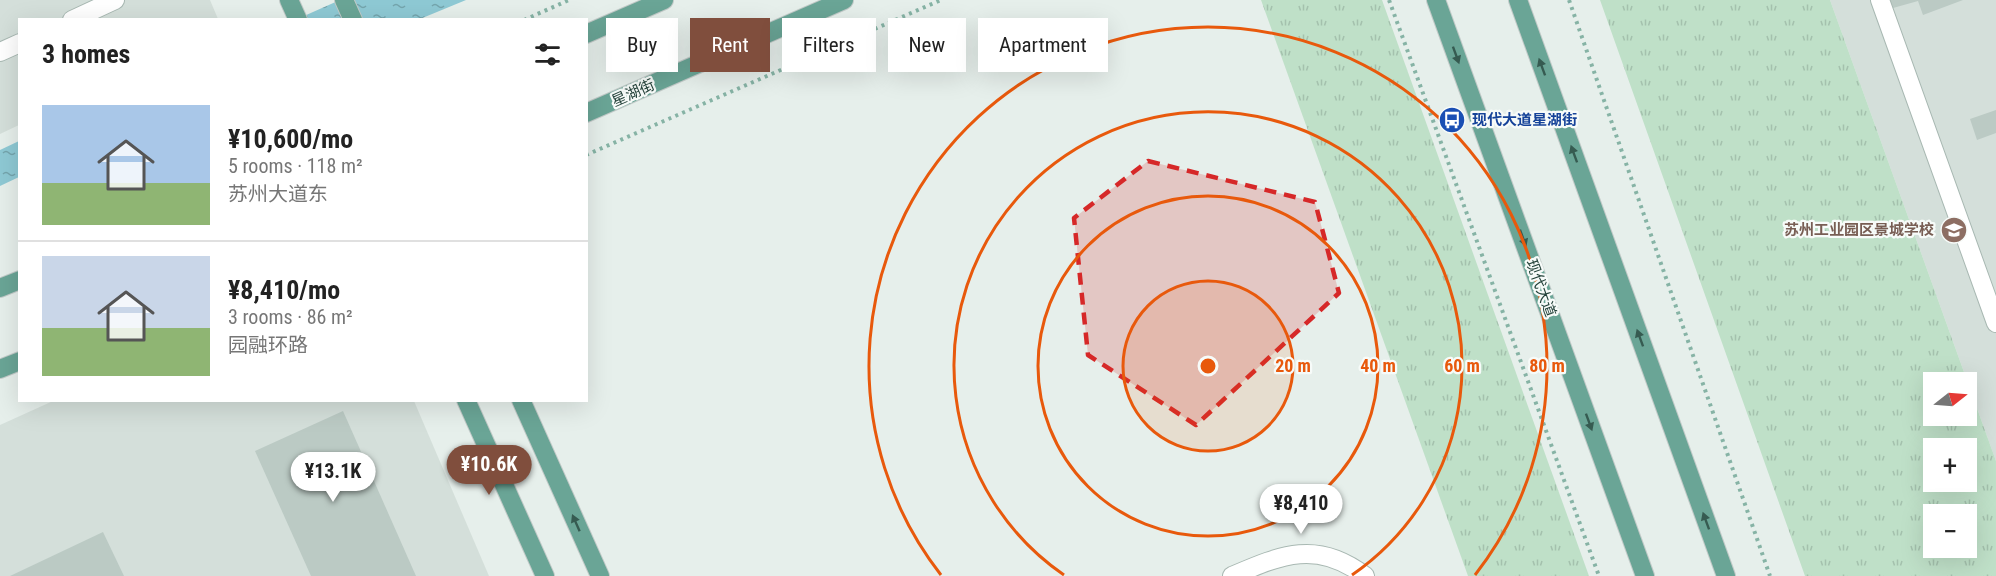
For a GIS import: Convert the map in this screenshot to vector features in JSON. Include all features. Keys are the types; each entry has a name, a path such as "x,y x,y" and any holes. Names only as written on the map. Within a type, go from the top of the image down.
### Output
{"main road":[{"path":"344,0 352,18"},
{"path":"588,33 663,0"},
{"name":"星湖街","path":"588,112 844,0"},
{"name":"现代大道","path":"1436,0 1646,576"},
{"path":"1518,0 1725,576"},
{"path":"0,288 18,281"},
{"path":"0,369 18,362"},
{"path":"467,402 544,576"},
{"path":"522,402 600,576"}],"street":[{"path":"76,18 115,0"},
{"path":"1880,0 1996,323"},
{"path":"0,52 18,44"},
{"path":"1232,576 1274,558 1301,553 1330,558 1365,576"}],"path":[{"path":"528,18 569,0"},
{"path":"588,153 941,0"},
{"path":"1389,0 1599,576"},
{"path":"1569,0 1770,576"}],"highlighted area":[{"path":"1148,161 1315,202 1339,293 1196,425 1088,355 1074,218"}],"shaded area":[{"path":"0,0 210,0 218,18 18,18 18,125 0,134"},
{"name":"苏州工业园区景城学校","path":"1830,0 1996,0 1996,461 1977,408 1977,372 1964,372"},
{"path":"51,402 414,402 489,576 0,576 0,425"}],"green space":[{"path":"1261,0 1382,0 1589,576 1468,576"},
{"path":"1600,0 1830,0 1964,372 1923,372 1923,426 1977,426 1977,408 1996,461 1996,576 1805,576"}],"water":[{"path":"340,0 466,0 422,18 300,18"},
{"path":"18,141 18,177 0,186 0,150"}],"building":[{"path":"1890,0 1963,0 1923,15 1918,1 1893,8"},
{"path":"1996,110 1996,133 1977,140 1970,119"},
{"path":"343,411 416,576 311,576 255,451"},
{"path":"103,532 124,576 10,576"}],"place":[{"name":"现代大道星湖街","path":"1452,120"},
{"name":"苏州工业园区景城学校","path":"1954,230"}]}
